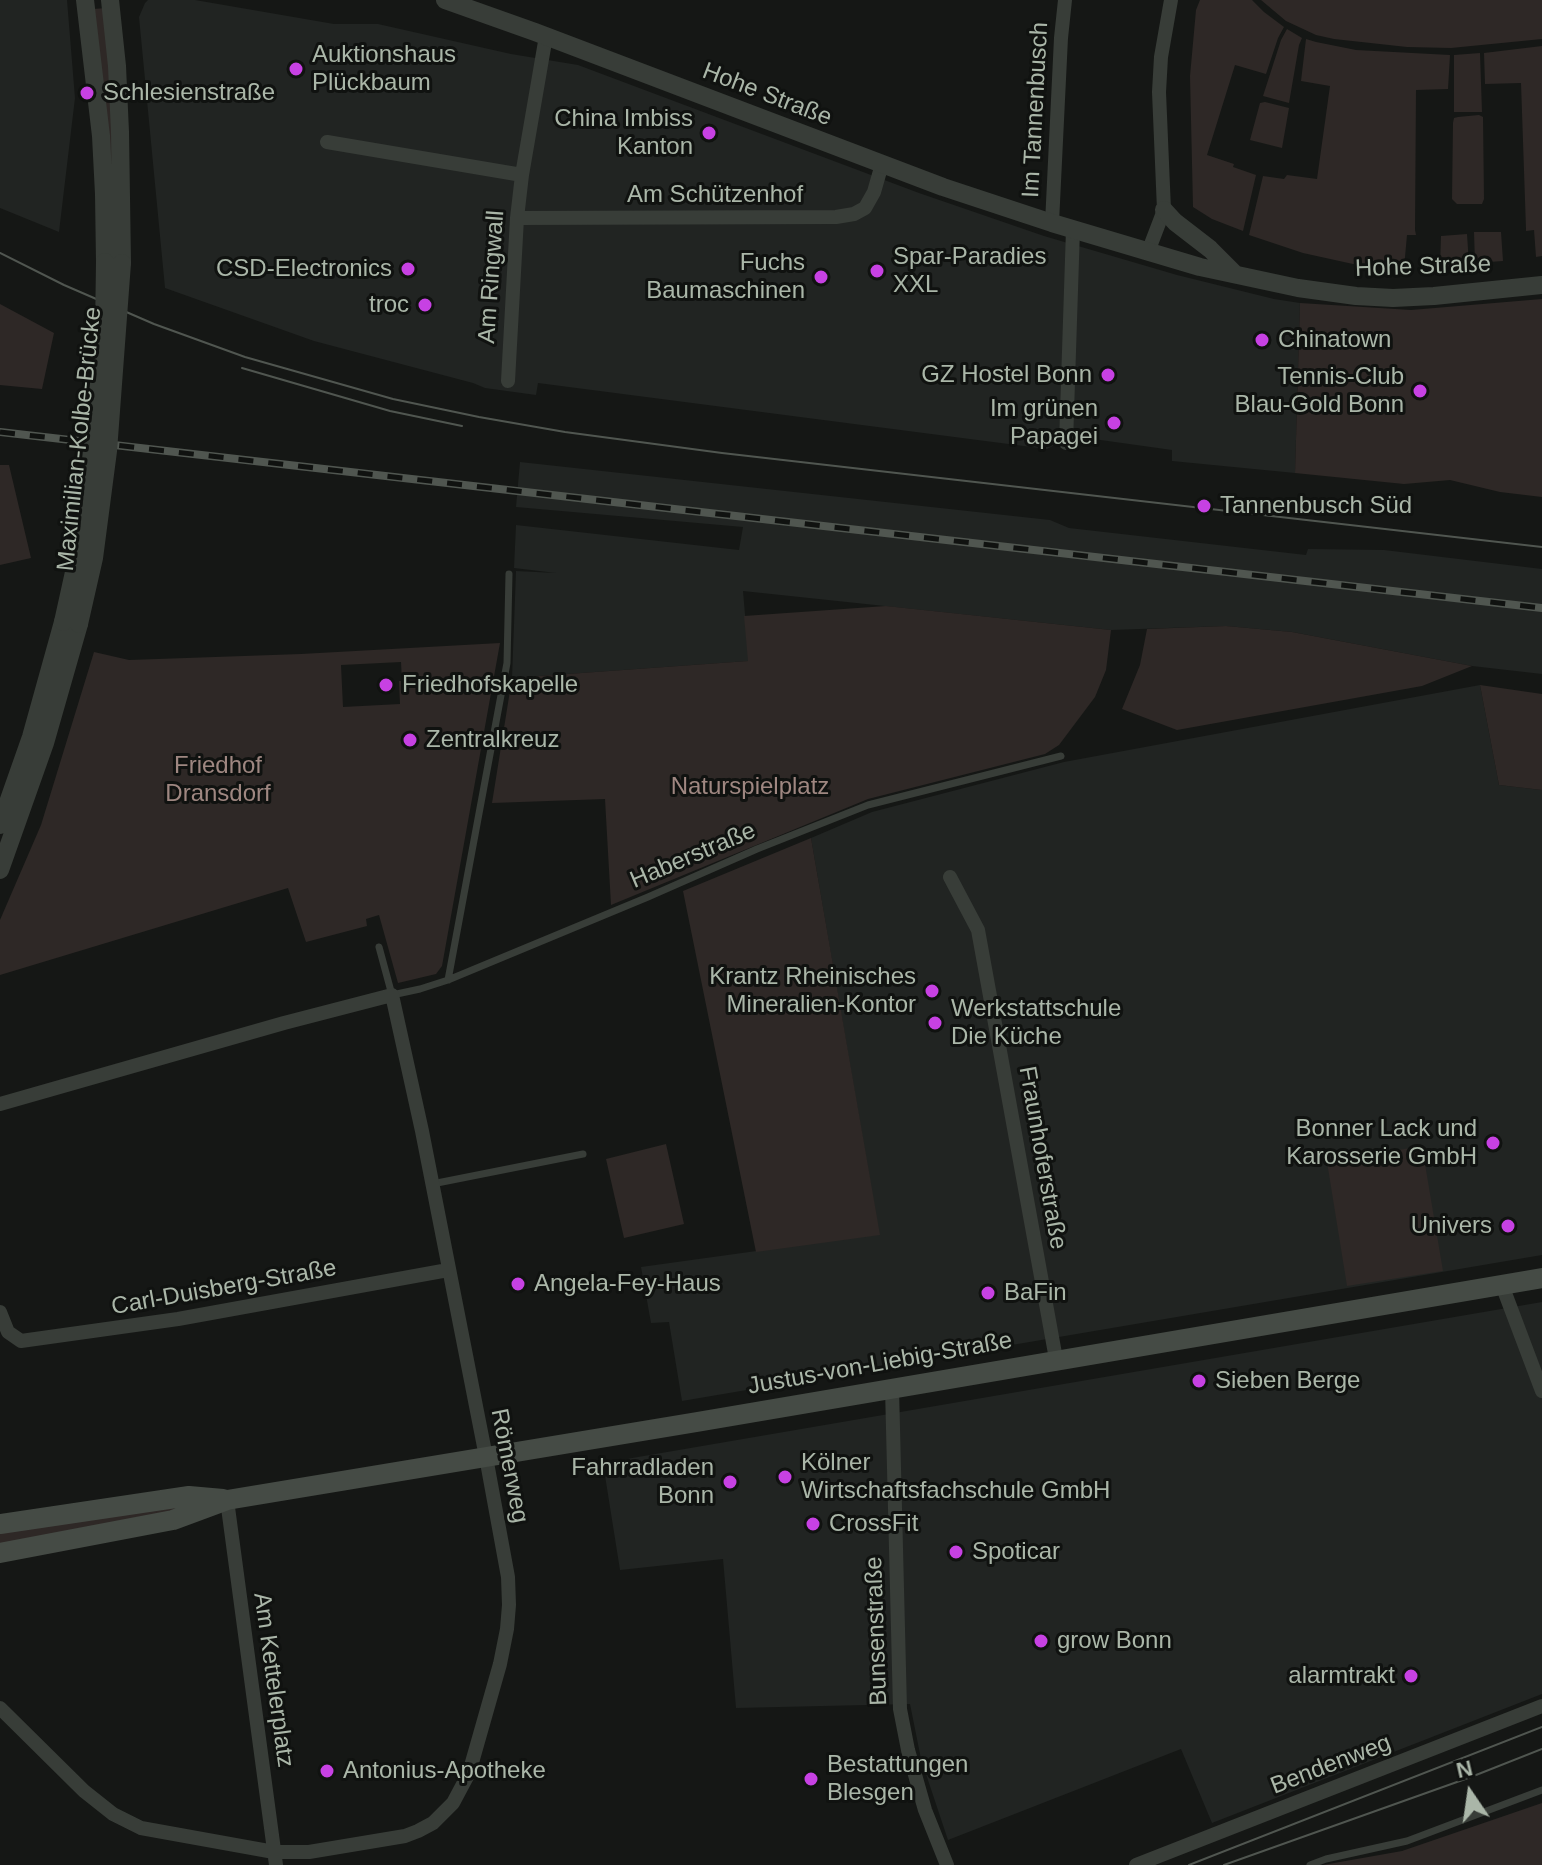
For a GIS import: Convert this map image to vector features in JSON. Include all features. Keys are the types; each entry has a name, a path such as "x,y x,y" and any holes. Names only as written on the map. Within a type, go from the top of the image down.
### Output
{"main road":[{"name":"Justus-von-Liebig-Straße","path":"0,1553 173,1520 227,1500 1542,1278"},
{"name":"Justus-von-Liebig-Straße","path":"0,1524 189,1496 227,1500"}],"street":[{"name":"Maximilian-Kolbe-Brücke","path":"85,0 101,136 104,194 114,262"},
{"name":"Maximilian-Kolbe-Brücke","path":"0,825 94,558 108,451 114,262 118,91 110,0"},
{"name":"Hohe Straße","path":"445,0 882,164 1052,223 1237,276 1298,288 1393,298 1542,285"},
{"name":"Im Tannenbusch","path":"1052,223 1065,0"},
{"path":"1148,252 1164,210 1159,92 1161,57 1171,0"},
{"name":"Am Ringwall","path":"508,381 517,218 546,36"},
{"path":"327,142 522,175"},
{"name":"Am Schützenhof","path":"517,218 836,217 854,214 865,208 874,192 882,164"},
{"path":"1164,210 1237,276"},
{"path":"1066,443 1073,229"},
{"name":"Maximilian-Kolbe-Brücke","path":"0,870 45,743 71,623"},
{"name":"Fraunhoferstraße","path":"950,877 978,930 1056,1359"},
{"path":"0,1104 392,995"},
{"name":"Römerweg","path":"0,1708 84,1791 113,1814 141,1828 275,1859 405,1836 433,1823 453,1803 469,1773 500,1664 507,1629 508,1577 392,995"},
{"name":"Carl-Duisberg-Straße","path":"0,1312 4,1333 21,1341 97,1332 448,1270"},
{"path":"1502,1285 1542,1391"},
{"name":"Bunsenstraße","path":"892,1388 900,1709 925,1810 947,1865"},
{"name":"Am Kettelerplatz","path":"227,1500 275,1859"},
{"name":"Bendenweg","path":"1136,1865 1542,1706"}],"lane":[{"path":"448,980 507,663 509,574"},
{"name":"Haberstraße","path":"392,995 448,980 868,805 1061,756"},
{"name":"Römerweg","path":"379,947 392,995"},
{"path":"432,1184 583,1154"},
{"path":"1310,1865 1407,1841 1542,1790"}],"shaded area":[{"path":"0,0 67,0 75,98 59,232 0,208"},
{"path":"148,0 195,0 334,24 378,24 511,54 578,65 919,193 1044,236 1177,275 1300,303 1295,473 1172,461 1172,450 1072,436 1047,449 538,383 536,395 485,388 314,341 165,288 139,17"},
{"path":"520,462 1050,520 1069,528 1306,555 1308,549 1384,550 1542,569 1542,674 1472,666 1292,632 1226,626 1111,630 743,591 749,661 512,678 516,571 556,573 514,568 516,525 739,550 743,527 516,507"},
{"path":"1480,685 1499,785 1542,790 1542,1255 682,1401 669,1322 651,1323 641,1267 879,1234 811,838 872,812 1064,762"},
{"path":"1542,1302 1542,1694 1212,1823 1181,1749 948,1840 921,1759 910,1704 736,1708 723,1559 620,1570 603,1463"}],"green space":[{"path":"1200,0 1252,0 1284,27 1266,74 1235,65 1207,155 1256,175 1243,231 1212,219 1193,207 1190,76 1196,10"},
{"path":"1261,0 1542,0 1542,39 1451,48 1334,39 1316,35 1286,21"},
{"path":"107,8 115,196 93,9"},
{"path":"1287,29 1302,38 1289,103 1263,96"},
{"path":"1306,39 1356,50 1450,55 1448,89 1416,90 1416,235 1407,235 1404,268 1353,264 1303,253 1249,235 1263,176 1317,179 1330,86 1301,81"},
{"path":"1542,46 1542,256 1536,257 1534,230 1526,231 1521,83 1485,84 1484,53"},
{"path":"1480,53 1482,112 1454,112 1454,55"},
{"path":"1260,103 1289,108 1282,148 1250,140"},
{"path":"1483,117 1484,199 1482,204 1457,204 1452,199 1454,118"},
{"path":"1474,232 1501,232 1503,261 1475,263"},
{"path":"1467,234 1469,264 1440,268 1441,236"},
{"name":"Tennis-Club Blau-Gold Bonn","path":"1542,299 1542,497 1500,492 1450,480 1404,484 1295,473 1300,303 1411,310"},
{"path":"0,304 54,333 42,389 0,385"},
{"path":"0,465 9,465 31,558 0,565"},
{"name":"Naturspielplatz","path":"886,606 1111,630 1106,670 1095,697 1059,745 1045,754 868,799 611,905 605,799 492,803 512,678 748,661 744,616"},
{"path":"1226,626 1292,632 1472,666 1422,686 1177,730 1122,709 1140,665 1147,629"},
{"name":"Friedhof Dransdorf","path":"500,643 442,966 436,974 398,983 379,915 366,919 367,926 306,942 288,888 0,975 0,920 41,825 94,652 129,660","holes":["401,662 402,681 399,681 400,704 343,707 341,665"]},
{"path":"1480,685 1542,694 1542,790 1499,785"},
{"path":"811,838 880,1235 756,1252 683,891"},
{"path":"666,1144 684,1224 624,1238 606,1159"},
{"path":"1422,1146 1443,1271 1347,1286 1327,1162"},
{"path":"182,1506 182,1509 0,1547 0,1533"},
{"path":"1542,1803 1542,1865 1323,1865 1402,1851"}],"tram line":[{"path":"0,253 154,324 245,357 393,399 479,417 722,453 1542,547"},
{"path":"242,368 390,411 462,426"},
{"path":"1189,1865 1542,1727"},
{"path":"1224,1865 1542,1749"}],"railway":[{"path":"0,432 1542,608"}],"place":[{"name":"Auktionshaus Plückbaum","path":"296,69"},
{"name":"Schlesienstraße","path":"87,93"},
{"name":"China Imbiss Kanton","path":"709,133"},
{"name":"CSD-Electronics","path":"408,269"},
{"name":"Spar-Paradies XXL","path":"877,271"},
{"name":"Fuchs Baumaschinen","path":"821,277"},
{"name":"troc","path":"425,305"},
{"name":"Chinatown","path":"1262,340"},
{"name":"GZ Hostel Bonn","path":"1108,375"},
{"name":"Tennis-Club Blau-Gold Bonn","path":"1420,391"},
{"name":"Im grünen Papagei","path":"1114,423"},
{"name":"Tannenbusch Süd","path":"1204,506"},
{"name":"Friedhofskapelle","path":"386,685"},
{"name":"Zentralkreuz","path":"410,740"},
{"name":"Krantz Rheinisches Mineralien-Kontor","path":"932,991"},
{"name":"Werkstattschule Die Küche","path":"935,1023"},
{"name":"Bonner Lack und Karosserie GmbH","path":"1493,1143"},
{"name":"Univers","path":"1508,1226"},
{"name":"Angela-Fey-Haus","path":"518,1284"},
{"name":"BaFin","path":"988,1293"},
{"name":"Sieben Berge","path":"1199,1381"},
{"name":"Kölner Wirtschaftsfachschule GmbH","path":"785,1477"},
{"name":"Fahrradladen Bonn","path":"730,1482"},
{"name":"CrossFit","path":"813,1524"},
{"name":"Spoticar","path":"956,1552"},
{"name":"grow Bonn","path":"1041,1641"},
{"name":"alarmtrakt","path":"1411,1676"},
{"name":"Antonius-Apotheke","path":"327,1771"},
{"name":"Bestattungen Blesgen","path":"811,1779"}]}
